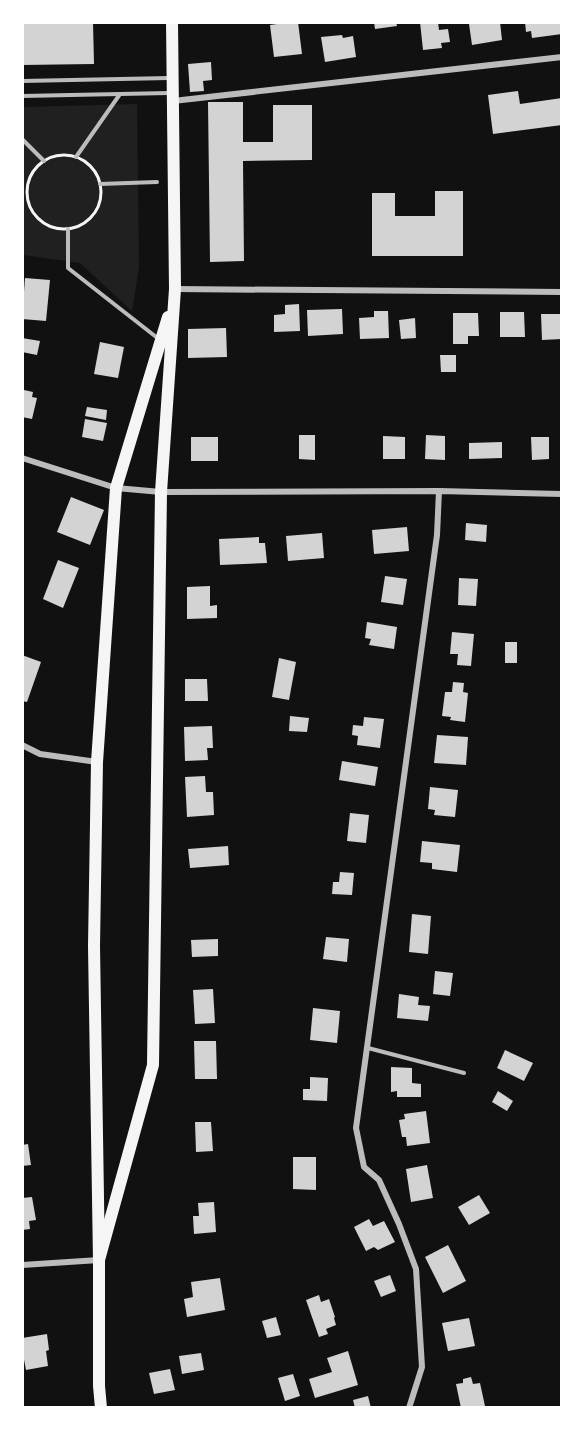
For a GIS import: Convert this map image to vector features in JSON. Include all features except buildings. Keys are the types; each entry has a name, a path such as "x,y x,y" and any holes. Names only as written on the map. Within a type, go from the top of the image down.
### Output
{"main road":[{"path":"99,1260 153,1065 161,492 176,289 172,22"},
{"path":"101,1407 94,946 97,762 116,488 176,289"}],"street":[{"path":"173,97 561,57"},
{"path":"176,289 561,292"},
{"path":"22,458 116,488 161,492 439,491 561,494"},
{"path":"409,1407 422,1367 416,1269 379,1180 364,1167 356,1128 436,547 439,491"},
{"path":"22,745 40,754 97,762"},
{"path":"22,1265 99,1260"}],"lane":[{"path":"22,81 173,78"},
{"path":"22,96 120,94 173,97"},
{"path":"76,158 120,94"},
{"path":"22,139 44,161"},
{"path":"100,184 158,182"},
{"path":"68,229 68,268 162,341"},
{"path":"367,1048 464,1073"}],"path":[{"path":"65,155 87,163 95,173 100,184 97,208 90,219 80,226 68,229 44,224 29,205 27,193 29,180 35,169 44,161 65,155"}],"shaded area":[{"path":"137,104 139,267 132,311 80,263 23,255 23,107"}]}
